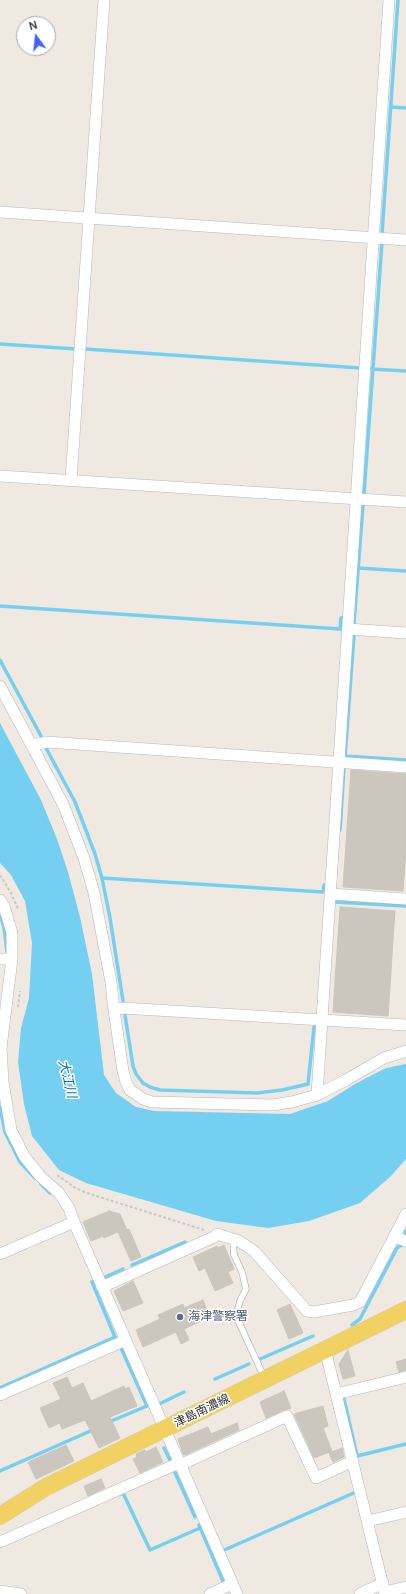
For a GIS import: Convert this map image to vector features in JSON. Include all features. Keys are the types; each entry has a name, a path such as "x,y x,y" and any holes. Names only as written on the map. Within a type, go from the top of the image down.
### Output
{"main road":[{"name":"津島南濃線","path":"0,1516 46,1487 406,1310"}],"street":[{"path":"71,480 104,0"},
{"path":"317,1095 389,0"},
{"path":"0,212 406,240"},
{"path":"0,476 406,502"},
{"path":"348,629 406,633"},
{"path":"0,686 33,745 63,804 84,858 94,893 111,982 122,1071 130,1090 143,1099 152,1102 272,1105 292,1102 317,1095 384,1058 406,1051"},
{"path":"33,745 47,742 406,767"},
{"path":"331,894 406,899"},
{"path":"0,900 4,906 12,933 12,959 1,1048 3,1082 12,1130 24,1156 40,1176 59,1193 69,1208 234,1589 210,1594"},
{"path":"0,959 12,959"},
{"path":"114,1010 122,1008 406,1025"},
{"path":"102,1287 214,1238 217,1234 233,1239 254,1251 307,1311 314,1312 353,1305 360,1302 406,1214"},
{"path":"0,1254 74,1222"},
{"path":"395,1237 406,1241"},
{"path":"0,1396 126,1340"},
{"path":"325,1350 384,1590"},
{"path":"336,1394 406,1377"},
{"path":"0,1542 287,1416 316,1478 353,1462"},
{"path":"368,1521 406,1512"},
{"path":"360,1594 406,1587"},
{"path":"0,1591 21,1594"}],"lane":[{"path":"233,1239 234,1255 242,1272 246,1289 240,1301 236,1316 265,1379"}],"path":[{"path":"0,875 11,893 18,912"},
{"path":"18,1010 20,988"},
{"path":"55,1173 69,1184 84,1192 217,1234"}],"water":[{"name":"大江川","path":"0,723 41,800 57,839 68,872 80,917 92,974 104,1075 116,1093 136,1107 154,1111 290,1114 328,1101 355,1084 386,1068 406,1064 406,1159 391,1176 360,1203 309,1221 268,1228 216,1221 86,1183 59,1170 32,1136 24,1104 18,1062 21,1028 29,998 32,943 25,901 11,875 0,863"}],"building":[{"path":"351,770 406,774 406,850 403,891 343,887"},
{"path":"340,907 395,911 388,1016 333,1012"},
{"path":"109,1211 120,1214 127,1230 129,1229 141,1257 131,1261 118,1232 104,1238 103,1236 91,1241 83,1222"},
{"path":"224,1245 234,1269 228,1272 233,1283 215,1291 205,1268 199,1271 193,1257 217,1246 218,1248"},
{"path":"133,1281 143,1303 123,1311 114,1291"},
{"path":"203,1300 210,1317 184,1329 189,1340 181,1344 176,1332 143,1347 136,1330 160,1319 158,1315 183,1304 184,1308"},
{"path":"290,1304 303,1333 289,1339 277,1310"},
{"path":"348,1350 355,1376 343,1379 339,1364"},
{"path":"406,1359 406,1370 399,1372 396,1362"},
{"path":"67,1377 72,1388 83,1383 91,1401 124,1386 125,1389 129,1387 137,1406 110,1417 120,1438 99,1448 85,1420 62,1429 60,1423 49,1428 40,1408 61,1399 53,1383"},
{"path":"284,1391 291,1408 266,1418 260,1402"},
{"path":"323,1406 328,1426 323,1428 332,1451 314,1458 294,1414"},
{"path":"237,1423 239,1430 185,1455 183,1454 178,1439 208,1427 211,1434"},
{"path":"66,1445 74,1461 36,1479 28,1462"},
{"path":"156,1447 163,1462 140,1473 133,1459 137,1457 136,1454 145,1450 146,1452"},
{"path":"342,1448 344,1457 333,1462 329,1453"},
{"path":"101,1479 105,1488 88,1496 84,1486"}],"waterway":[{"path":"382,234 398,0"},
{"path":"391,107 406,108"},
{"path":"364,494 382,242"},
{"path":"0,344 76,349"},
{"path":"85,349 360,368"},
{"path":"371,369 406,371"},
{"path":"354,623 363,505"},
{"path":"358,568 406,571"},
{"path":"0,606 340,629 341,618 344,618"},
{"path":"345,757 354,635"},
{"path":"0,660 41,736"},
{"path":"46,748 75,802 95,854 102,878 110,918 123,1001"},
{"path":"345,756 406,760"},
{"path":"340,830 344,768"},
{"path":"102,878 323,892 324,885 326,885"},
{"path":"335,902 406,906"},
{"path":"0,914 4,927 7,952"},
{"path":"125,1015 133,1066 136,1074 143,1083 160,1090 257,1093 282,1090 308,1084 314,1027 316,1027"},
{"path":"0,1107 5,1132 20,1162 35,1178"},
{"path":"41,1184 50,1193"},
{"path":"405,1237 406,1231"},
{"path":"132,1265 185,1242"},
{"path":"352,1325 360,1319 397,1248 403,1244"},
{"path":"103,1278 123,1269"},
{"path":"0,1388 115,1337 92,1282 95,1281"},
{"path":"260,1359 313,1336"},
{"path":"109,1422 147,1406 121,1348"},
{"path":"215,1379 249,1364"},
{"path":"159,1404 184,1392"},
{"path":"344,1399 357,1456 406,1444"},
{"path":"0,1471 95,1429"},
{"path":"164,1448 171,1462"},
{"path":"173,1468 195,1517"},
{"path":"222,1551 356,1492"},
{"path":"120,1494 123,1493 150,1550 200,1528"},
{"path":"199,1525 223,1581"}],"place":[{"name":"海津警察署","path":"180,1317"}]}
